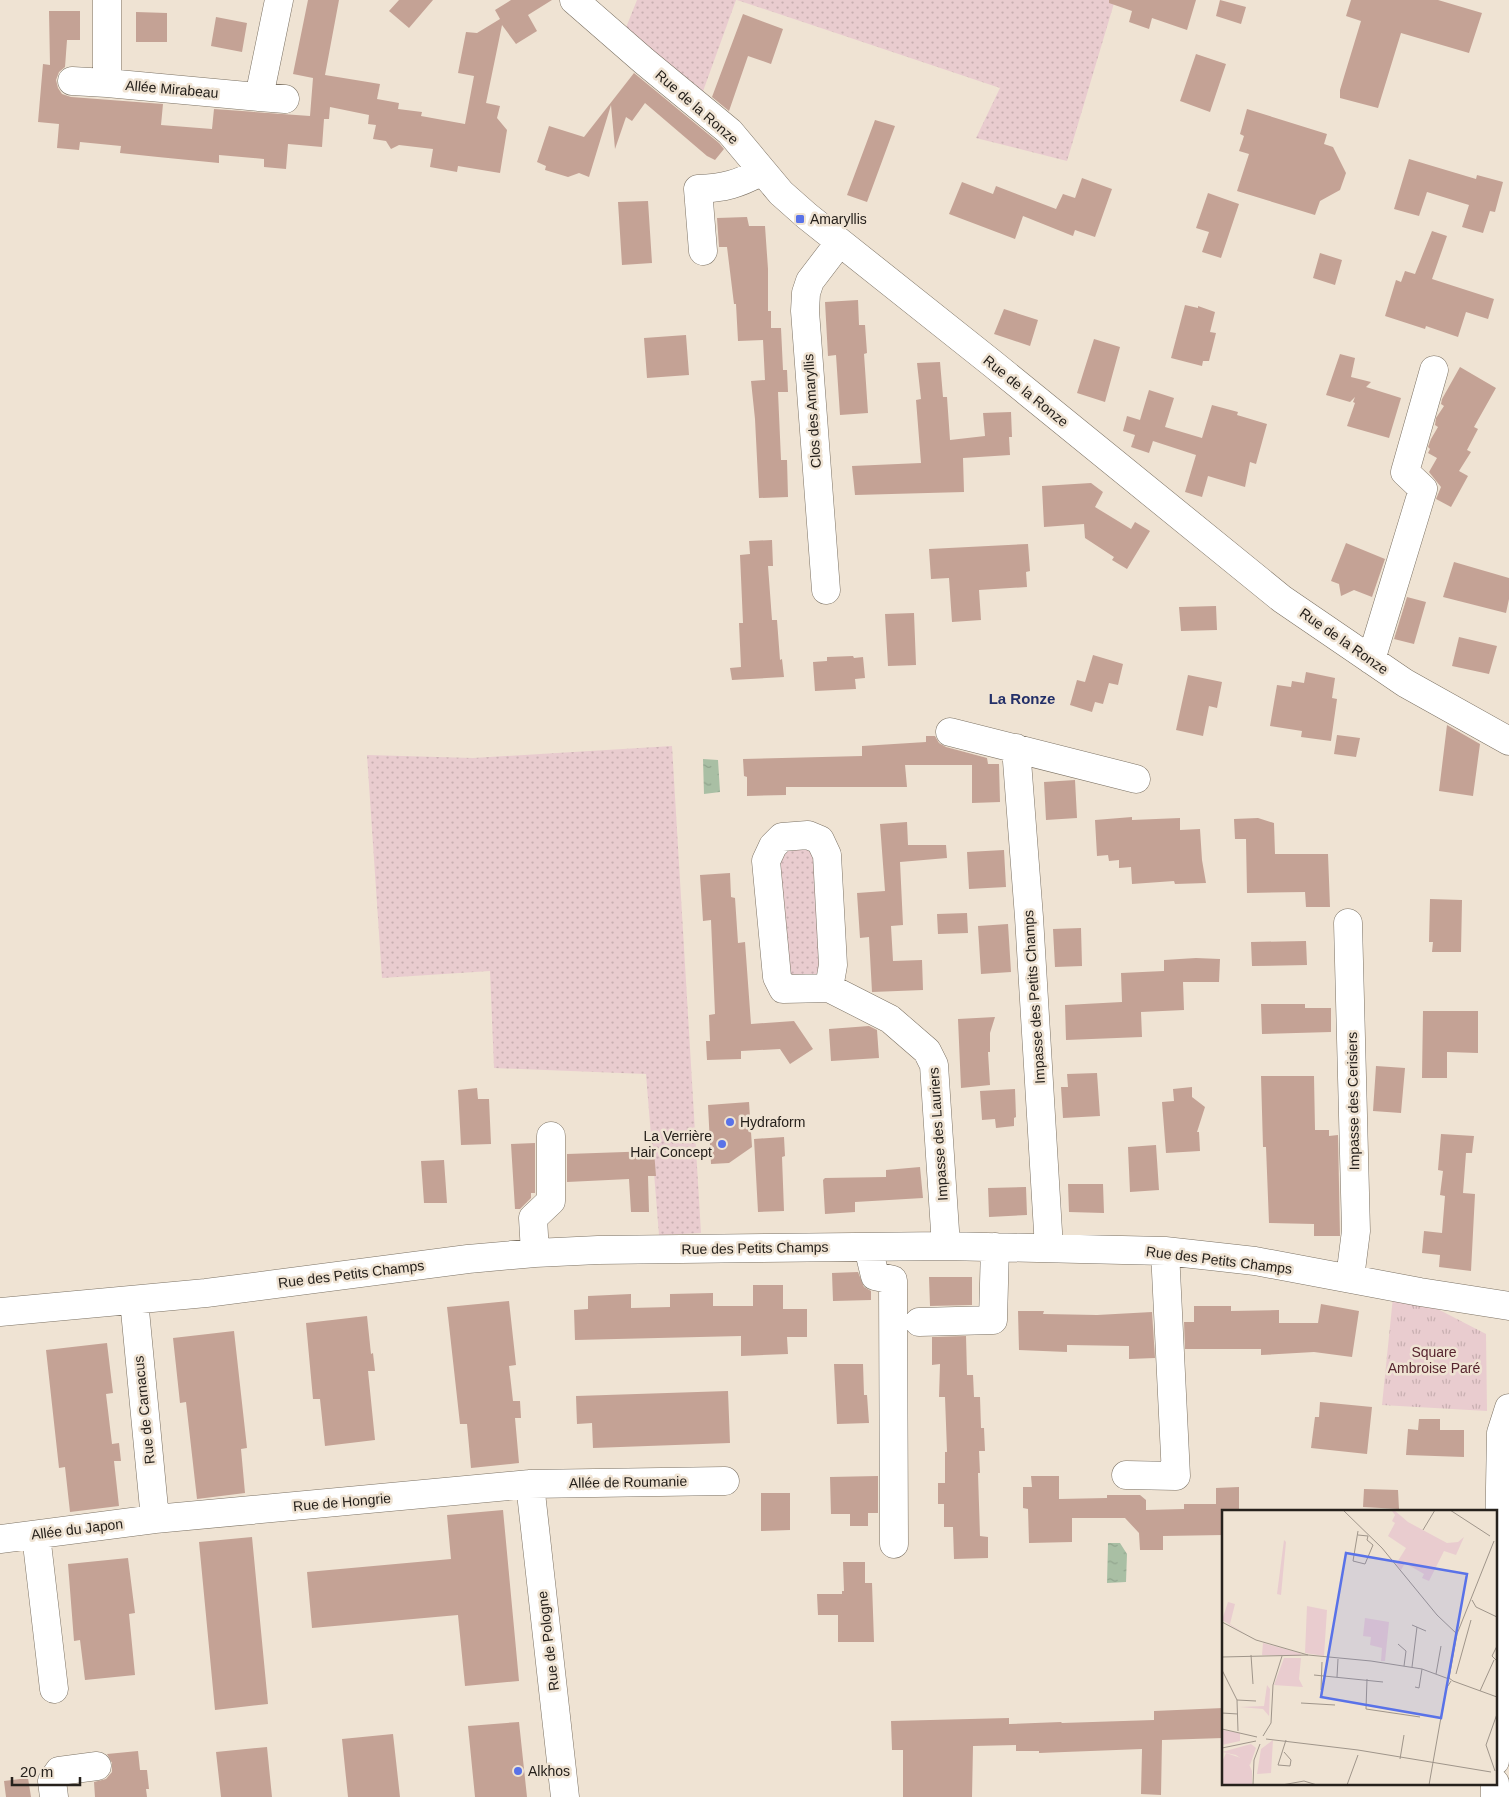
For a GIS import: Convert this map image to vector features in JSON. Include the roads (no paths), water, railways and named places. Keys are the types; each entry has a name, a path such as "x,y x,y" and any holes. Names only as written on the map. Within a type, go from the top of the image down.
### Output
{"street":[{"name":"Allée Mirabeau","path":"106,0 108,83 272,98 278,0"},
{"name":"Rue de la Ronze","path":"574,0 730,132 781,193 839,243 993,364 1282,599 1404,683 1509,741"},
{"path":"72,81 108,83"},
{"path":"703,251 698,189 722,188 744,182 762,172"},
{"name":"Clos des Amaryllis","path":"826,590 805,311 806,293 810,282 839,243"},
{"path":"1371,660 1423,489 1404,472 1434,370"},
{"path":"950,732 1136,778"},
{"name":"Impasse des Petits Champs","path":"1016,748 1029,917 1049,1248"},
{"name":"Impasse des Lauriers","path":"829,988 833,965 827,855 820,840 808,835 782,837 773,846 766,861 777,977 783,989 829,988 890,1019 927,1051 934,1065 946,1246"},
{"name":"Impasse des Cerisiers","path":"1348,922 1356,1231 1350,1278"},
{"path":"536,1253 532,1218 552,1201 551,1136"},
{"name":"Rue des Petits Champs","path":"0,1312 206,1293 468,1259 536,1253 598,1250 946,1246 1165,1251 1255,1261 1420,1292 1509,1306"},
{"path":"868,1247 875,1276 893,1280 894,1544"},
{"path":"918,1322 993,1320 995,1247"},
{"path":"1126,1475 1176,1476 1165,1251"},
{"name":"Rue de Carnacus","path":"134,1300 155,1519"},
{"path":"1496,1707 1501,1438 1509,1408"},
{"name":"Allée de Roumanie","path":"530,1484 725,1481"},
{"name":"Rue de Hongrie","path":"155,1519 530,1484"},
{"name":"Rue de Pologne","path":"530,1484 565,1797"},
{"name":"Allée du Japon","path":"0,1539 155,1519"},
{"path":"36,1535 54,1689"},
{"path":"54,1797 52,1781 59,1771 97,1766"},
{"path":"1495,1784 1495,1797"}],"water":[{"path":"703,759 718,760 720,792 704,794"},
{"path":"1108,1543 1120,1543 1127,1554 1126,1582 1107,1583"}],"place":[{"name":"Amaryllis","path":"800,219"},
{"name":"Hydraform","path":"730,1122"},
{"name":"La Verrière Hair Concept","path":"722,1144"},
{"name":"Alkhos","path":"518,1771"}],"district":[{"name":"La Ronze","path":"1022,699"}],"park label":[{"name":"Square Ambroise Paré","path":"1434,1360"}]}
